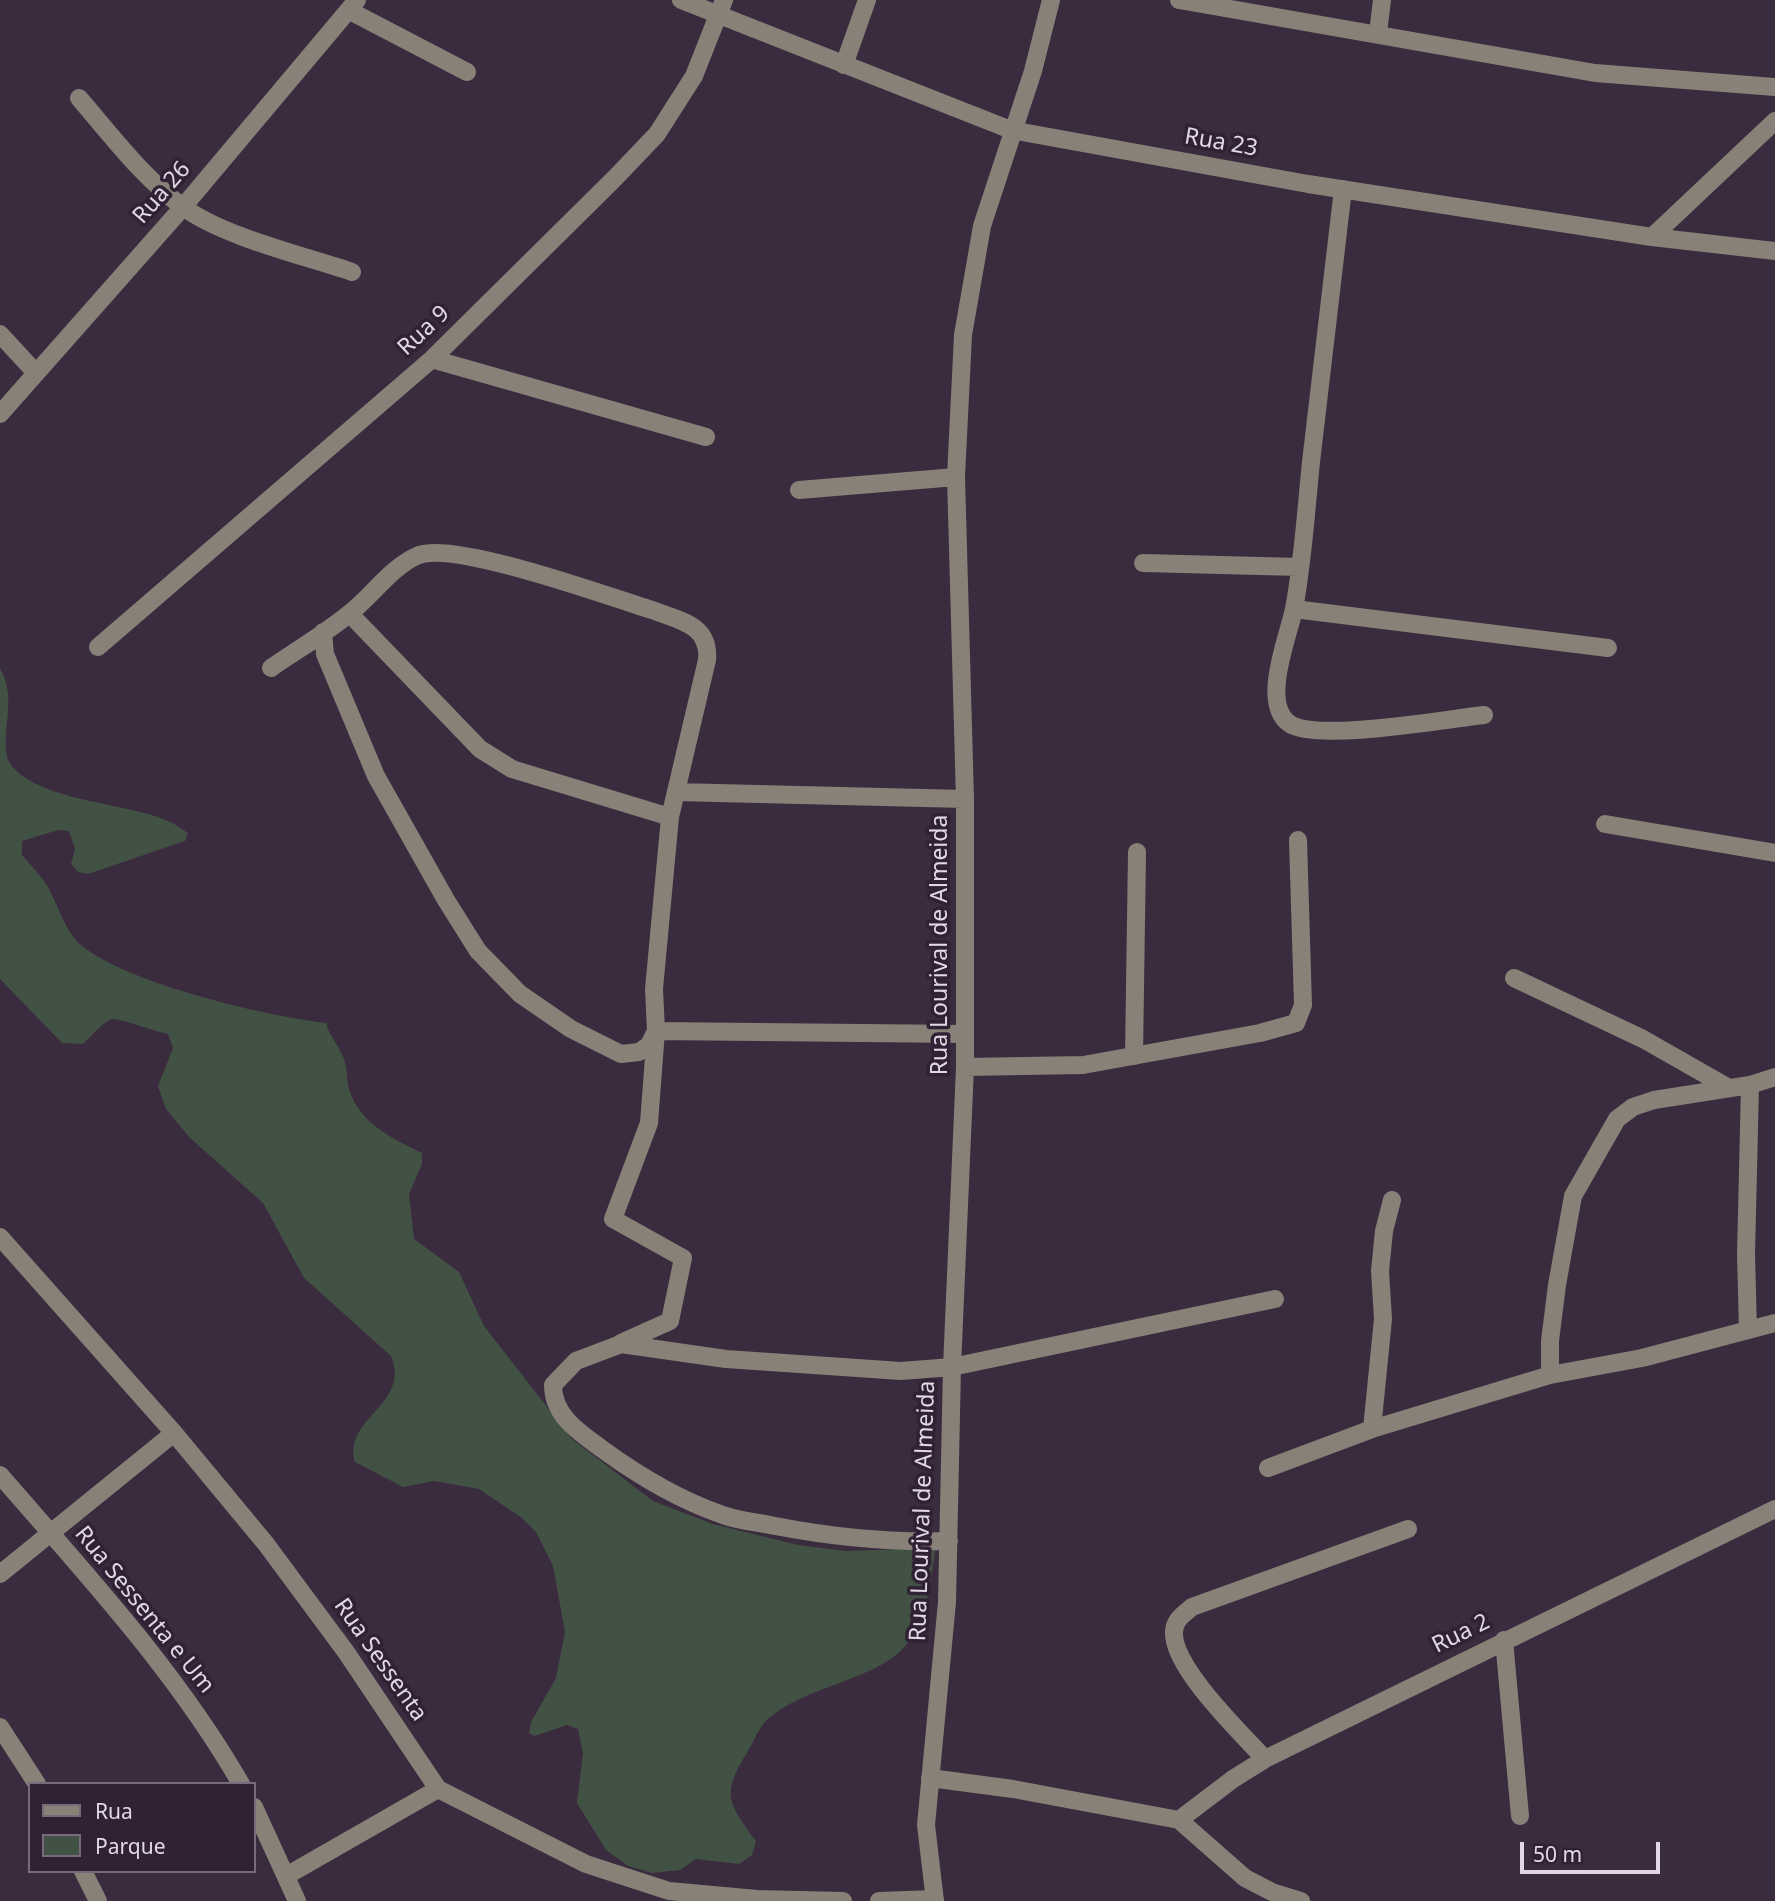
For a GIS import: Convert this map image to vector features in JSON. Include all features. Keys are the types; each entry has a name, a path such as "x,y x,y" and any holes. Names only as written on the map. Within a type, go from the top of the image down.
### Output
{"street":[{"name":"Rua 23","path":"681,0 721,7 844,65 1011,130 1343,189 1652,237 1775,251"},
{"path":"844,65 867,0"},
{"name":"Rua Lourival de Almeida","path":"935,1900 926,1825 947,1602 952,1367 965,1067 965,799 956,477 962,335 982,226 1011,130 1033,71 1051,0"},
{"path":"1179,0 1595,73 1775,87"},
{"path":"1378,33 1382,0"},
{"path":"354,5 467,72"},
{"name":"Rua 26","path":"0,414 183,207 354,5"},
{"name":"Rua 9","path":"98,647 432,359 657,134 694,76 721,7"},
{"path":"79,98 151,178 183,207 220,227 352,272"},
{"path":"1652,237 1775,121"},
{"path":"1343,189 1294,609 1275,691 1283,718 1300,729 1329,732 1484,715"},
{"path":"0,334 36,373"},
{"path":"432,359 706,437"},
{"path":"799,490 956,477"},
{"path":"271,668 350,614 406,561 439,551 471,555 684,621 698,631 708,646 670,817 654,989 656,1031 649,1123 613,1219 682,1258 670,1321 587,1356 563,1371 552,1385 552,1399 557,1410 579,1432 635,1473 685,1500 724,1516 869,1541 949,1541"},
{"path":"1143,563 1299,567"},
{"path":"1294,609 1608,648"},
{"path":"350,614 480,749 512,769 670,817"},
{"path":"323,632 325,654 376,776 478,951 520,994 609,1050 621,1054 639,1052 649,1045 656,1031"},
{"path":"676,792 965,799"},
{"path":"1605,824 1775,853"},
{"path":"965,1067 1083,1065 1260,1033 1296,1023 1303,1005 1298,840"},
{"path":"1135,1056 1138,852"},
{"path":"1514,978 1643,1039 1729,1088"},
{"path":"656,1031 964,1034"},
{"path":"1550,1375 1550,1341 1557,1285 1573,1196 1617,1119 1633,1107 1654,1100 1750,1085 1775,1077"},
{"path":"1748,1330 1745,1255 1750,1085"},
{"path":"1372,1429 1383,1319 1380,1271 1384,1231 1392,1200"},
{"name":"Rua Sessenta","path":"0,1237 174,1433 267,1544 345,1652 438,1789 586,1864 669,1891 757,1899 843,1901"},
{"path":"615,1345 648,1347 726,1359 888,1370 952,1367 1275,1299"},
{"path":"1268,1468 1372,1429 1550,1375 1642,1358 1775,1323"},
{"path":"0,1574 174,1433"},
{"name":"Rua Sessenta e Um","path":"0,1475 157,1661 215,1738 240,1782"},
{"name":"Rua 2","path":"1179,1820 1233,1779 1265,1759 1775,1509"},
{"path":"1265,1759 1213,1703 1189,1671 1175,1642 1173,1630 1178,1619 1192,1607 1408,1529"},
{"path":"1504,1640 1520,1816"},
{"path":"0,1727 36,1782"},
{"path":"930,1778 1013,1789 1179,1820 1245,1878 1301,1901"},
{"path":"286,1876 438,1789"},
{"path":"256,1811 296,1901"},
{"path":"84,1873 98,1901"},
{"path":"879,1901 935,1900"}],"green space":[{"path":"0,668 8,692 8,760 20,774 37,785 59,793 152,815 173,823 188,833 185,841 88,874 78,872 71,864 75,849 69,831 58,830 22,841 22,855 46,884 74,938 101,958 161,984 233,1005 326,1023 345,1061 349,1089 361,1112 378,1128 422,1153 422,1164 409,1194 414,1239 459,1272 484,1326 572,1439 653,1501 713,1524 798,1545 846,1551 905,1549 937,1539 924,1608 914,1634 906,1645 877,1667 781,1709 760,1728 733,1779 731,1790 734,1808 756,1841 752,1855 739,1864 696,1859 680,1870 652,1873 628,1866 606,1850 577,1803 583,1753 578,1729 567,1725 535,1736 529,1733 531,1722 556,1678 565,1632 553,1566 536,1532 522,1518 479,1489 434,1481 403,1487 355,1462 354,1447 358,1433 392,1387 395,1373 391,1356 304,1278 263,1203 189,1137 166,1109 158,1086 173,1048 168,1034 113,1019 101,1026 83,1044 62,1043 0,979"}]}
